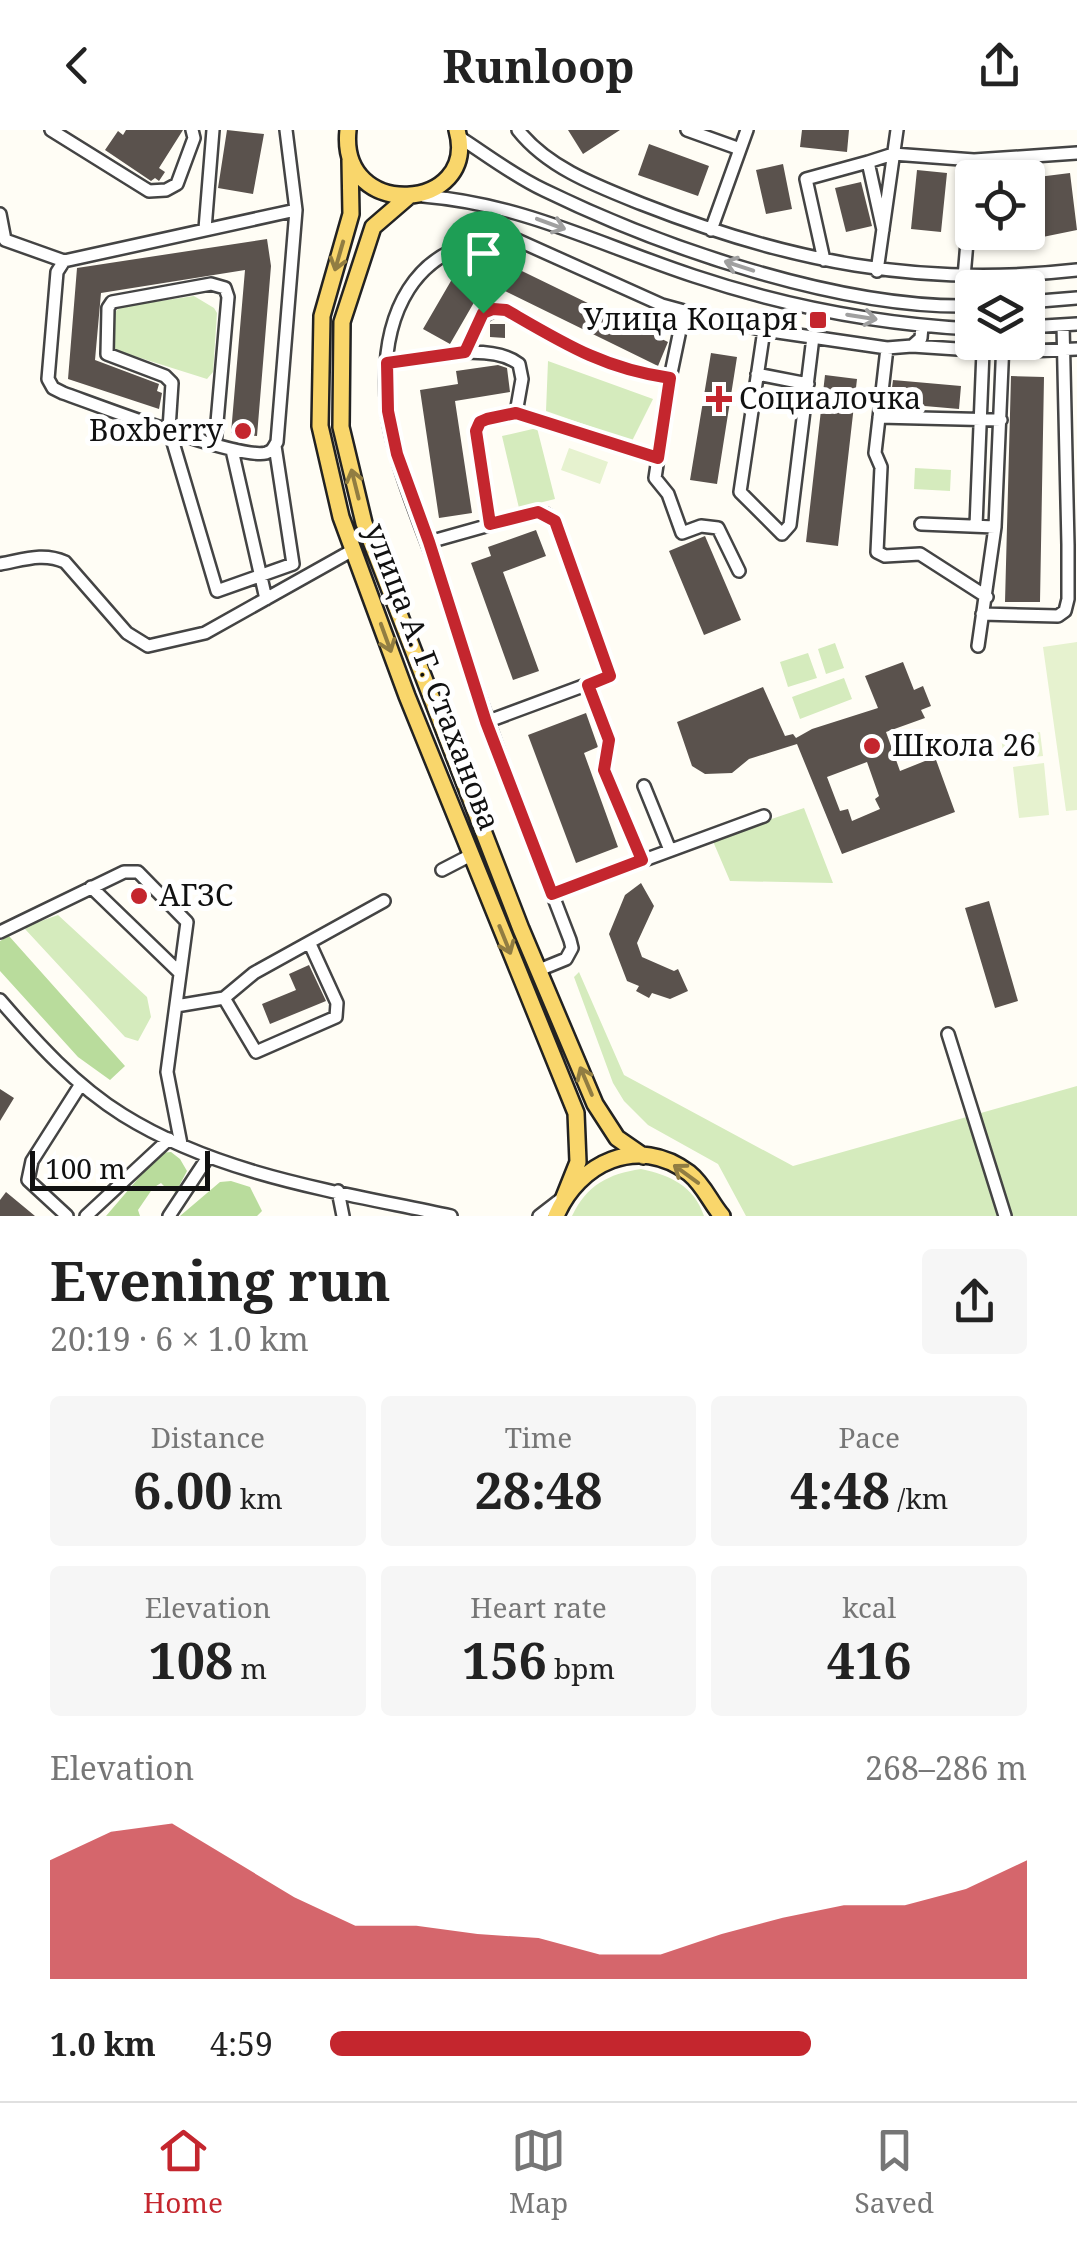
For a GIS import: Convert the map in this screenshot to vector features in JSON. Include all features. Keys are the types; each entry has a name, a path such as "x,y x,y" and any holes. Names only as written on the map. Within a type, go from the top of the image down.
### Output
{"main road":[{"name":"улица А. Г. Стаханова","path":"348,130 351,214 322,316 320,426 354,550 471,855 576,1112 578,1162 556,1216"},
{"name":"улица А. Г. Стаханова","path":"458,134 456,161 445,182 416,196 372,227 342,322 341,427 364,522 538,970 595,1104 617,1138 644,1156"},
{"path":"350,160 362,180 380,192 416,196"},
{"path":"564,1196 579,1178 598,1165 620,1157 644,1156 659,1158 688,1172 709,1195 719,1214"}],"street":[{"path":"52,130 148,191 166,190 177,184 194,138 192,130"},
{"path":"205,230 213,130"},
{"path":"216,445 228,297 225,288 218,284 118,298 109,305 107,354 168,378 173,388 169,429 218,591 293,564 275,446 296,210 286,130"},
{"path":"518,130 539,153 587,180 712,230 877,271 955,276"},
{"path":"687,130 740,148"},
{"path":"712,230 747,130"},
{"path":"877,271 897,130"},
{"path":"458,134 540,189 716,259 848,293 955,305"},
{"path":"824,260 806,179 893,154 974,160 1077,152"},
{"path":"868,162 882,230"},
{"path":"416,196 468,200 515,210 688,274 774,300 922,326 955,328"},
{"path":"0,214 5,240 64,261 296,210"},
{"path":"538,970 566,959 572,948 486,722 397,454 388,411 387,363 395,315 408,287 439,256 478,240 515,240 684,311 764,330 887,348 955,349"},
{"path":"64,261 57,272 48,378 51,385 62,393 232,450 264,454 275,446"},
{"path":"1045,272 1077,270"},
{"path":"1045,301 1077,298"},
{"path":"465,352 483,313 506,310 584,356 640,374 670,378"},
{"path":"684,311 655,478 668,494 682,533 701,526 718,528 739,571"},
{"path":"1045,327 1077,324"},
{"path":"982,614 1058,616 1072,602 1070,350 1063,325"},
{"path":"912,346 921,338 922,326"},
{"path":"764,330 740,492 782,534 790,525 812,337"},
{"path":"887,348 875,450 881,464 876,552 885,556 920,554 987,597"},
{"path":"1045,349 1070,350"},
{"path":"387,363 465,352 508,357 520,364 522,379 516,413"},
{"path":"976,526 982,360"},
{"path":"978,646 995,527 1003,360"},
{"path":"757,374 808,384"},
{"path":"490,524 476,431 480,422 487,419 516,413 658,458"},
{"path":"879,417 1001,420"},
{"path":"232,450 266,598"},
{"path":"429,542 538,512 555,521 610,676 486,722"},
{"path":"922,524 995,527"},
{"path":"0,564 39,556 65,562 127,633 148,646 205,633 354,550"},
{"path":"588,685 609,740 604,770 642,860"},
{"path":"644,786 670,850"},
{"path":"552,894 764,816"},
{"path":"442,870 471,855"},
{"path":"0,932 124,872 138,872 187,922 167,1072 175,1142"},
{"path":"92,887 180,973"},
{"path":"176,1006 224,998 254,972 384,901"},
{"path":"224,998 256,1052 336,1017 338,1003 310,944"},
{"path":"3,1010 81,1084 124,1115 175,1142 208,1157 451,1216"},
{"path":"948,1034 1005,1216"},
{"path":"67,1216 28,1180 32,1161 81,1084"},
{"path":"86,1216 175,1142"},
{"path":"168,1216 208,1157"},
{"path":"338,1191 343,1216"},
{"path":"539,1216 564,1196"}],"green space":[{"path":"194,296 217,313 213,372 207,379 115,350 112,345 119,307"},
{"path":"548,361 653,399 632,441 546,411"},
{"path":"537,428 555,499 519,508 502,436"},
{"path":"569,448 608,462 600,484 561,470"},
{"path":"915,468 951,470 950,491 914,489"},
{"path":"1077,642 1077,810 1066,811 1043,647"},
{"path":"835,643 844,668 826,674 818,649"},
{"path":"808,653 817,678 788,687 780,662"},
{"path":"844,678 852,699 800,719 792,697"},
{"path":"1040,732 1043,756 1004,760 1001,737"},
{"path":"1044,763 1049,815 1019,818 1013,767"},
{"path":"804,808 833,883 730,881 712,839"},
{"path":"58,915 147,997 151,1017 138,1041 125,1037 25,929"},
{"path":"9,936 125,1066 110,1080 78,1057 0,971 0,941"},
{"path":"579,972 624,1075 793,1166 1077,1086 1077,1216 746,1216 718,1164 648,1125 624,1101 613,1083 574,977"},
{"path":"171,1152 187,1171 176,1192 161,1183 138,1210 140,1216 106,1216 160,1153"},
{"path":"641,1169 680,1184 694,1197 704,1216 572,1216 584,1196 600,1183"},
{"path":"220,1182 250,1187 262,1211 257,1216 180,1216"}],"building":[{"path":"126,130 183,130 159,168 165,172 159,181 151,181 105,150 118,131 123,135"},
{"path":"227,130 264,134 253,194 218,188"},
{"path":"568,130 620,130 583,154"},
{"path":"802,130 849,130 847,152 800,147"},
{"path":"649,144 709,166 698,196 638,175"},
{"path":"783,164 792,209 766,214 756,170"},
{"path":"917,170 947,173 941,232 911,229"},
{"path":"1070,173 1077,230 1045,237 1045,176"},
{"path":"861,182 872,226 846,232 835,188"},
{"path":"267,239 271,266 257,436 231,433 245,270 101,293 95,360 159,384 159,409 68,379 77,268"},
{"path":"499,260 668,342 658,366 499,288 480,292 450,344 423,329 455,274 476,261"},
{"path":"490,324 505,324 505,338 490,337"},
{"path":"711,353 737,357 717,484 690,480"},
{"path":"498,365 507,368 510,392 455,401 472,513 439,518 420,390 458,384 456,371"},
{"path":"825,375 857,379 838,546 806,542"},
{"path":"1011,376 1044,377 1040,602 1005,602"},
{"path":"893,380 961,386 959,409 890,403"},
{"path":"536,530 546,556 503,572 539,671 513,680 471,563 491,556 488,547"},
{"path":"705,536 741,620 704,635 669,551"},
{"path":"903,662 914,690 923,686 931,706 921,710 925,718 886,732 900,771 935,757 955,812 842,854 797,744 749,759 732,773 705,774 692,766 677,722 763,687 785,736 793,734 796,738 878,708 865,676","holes":["867,762 879,796 875,799 880,809 852,821 848,809 840,811 827,777"]},
{"path":"586,713 598,747 584,753 618,847 576,863 528,735"},
{"path":"641,883 654,906 637,943 642,957 674,971 678,969 688,991 670,999 652,993 649,998 636,991 639,986 627,981 609,934 625,895"},
{"path":"989,901 1018,1001 995,1008 965,908"},
{"path":"309,965 326,1001 270,1024 262,1004 296,990 289,974"},
{"path":"0,1089 14,1098 0,1121"},
{"path":"6,1192 35,1216 0,1216 0,1200"}],"place":[{"name":"Улица Коцаря","path":"818,320"},
{"name":"Социалочка","path":"719,399"},
{"name":"Boxberry","path":"243,431"},
{"name":"Школа 26","path":"872,746"},
{"name":"АГЗС","path":"139,896"}],"route":[{"path":"506,310 584,356 640,374 670,378 658,458 516,413 480,422 476,431 490,524 538,512 555,521 610,676 588,685 609,740 604,770 642,860 552,894 486,722 397,454 388,411 387,363 465,352 483,313 506,310"}]}
